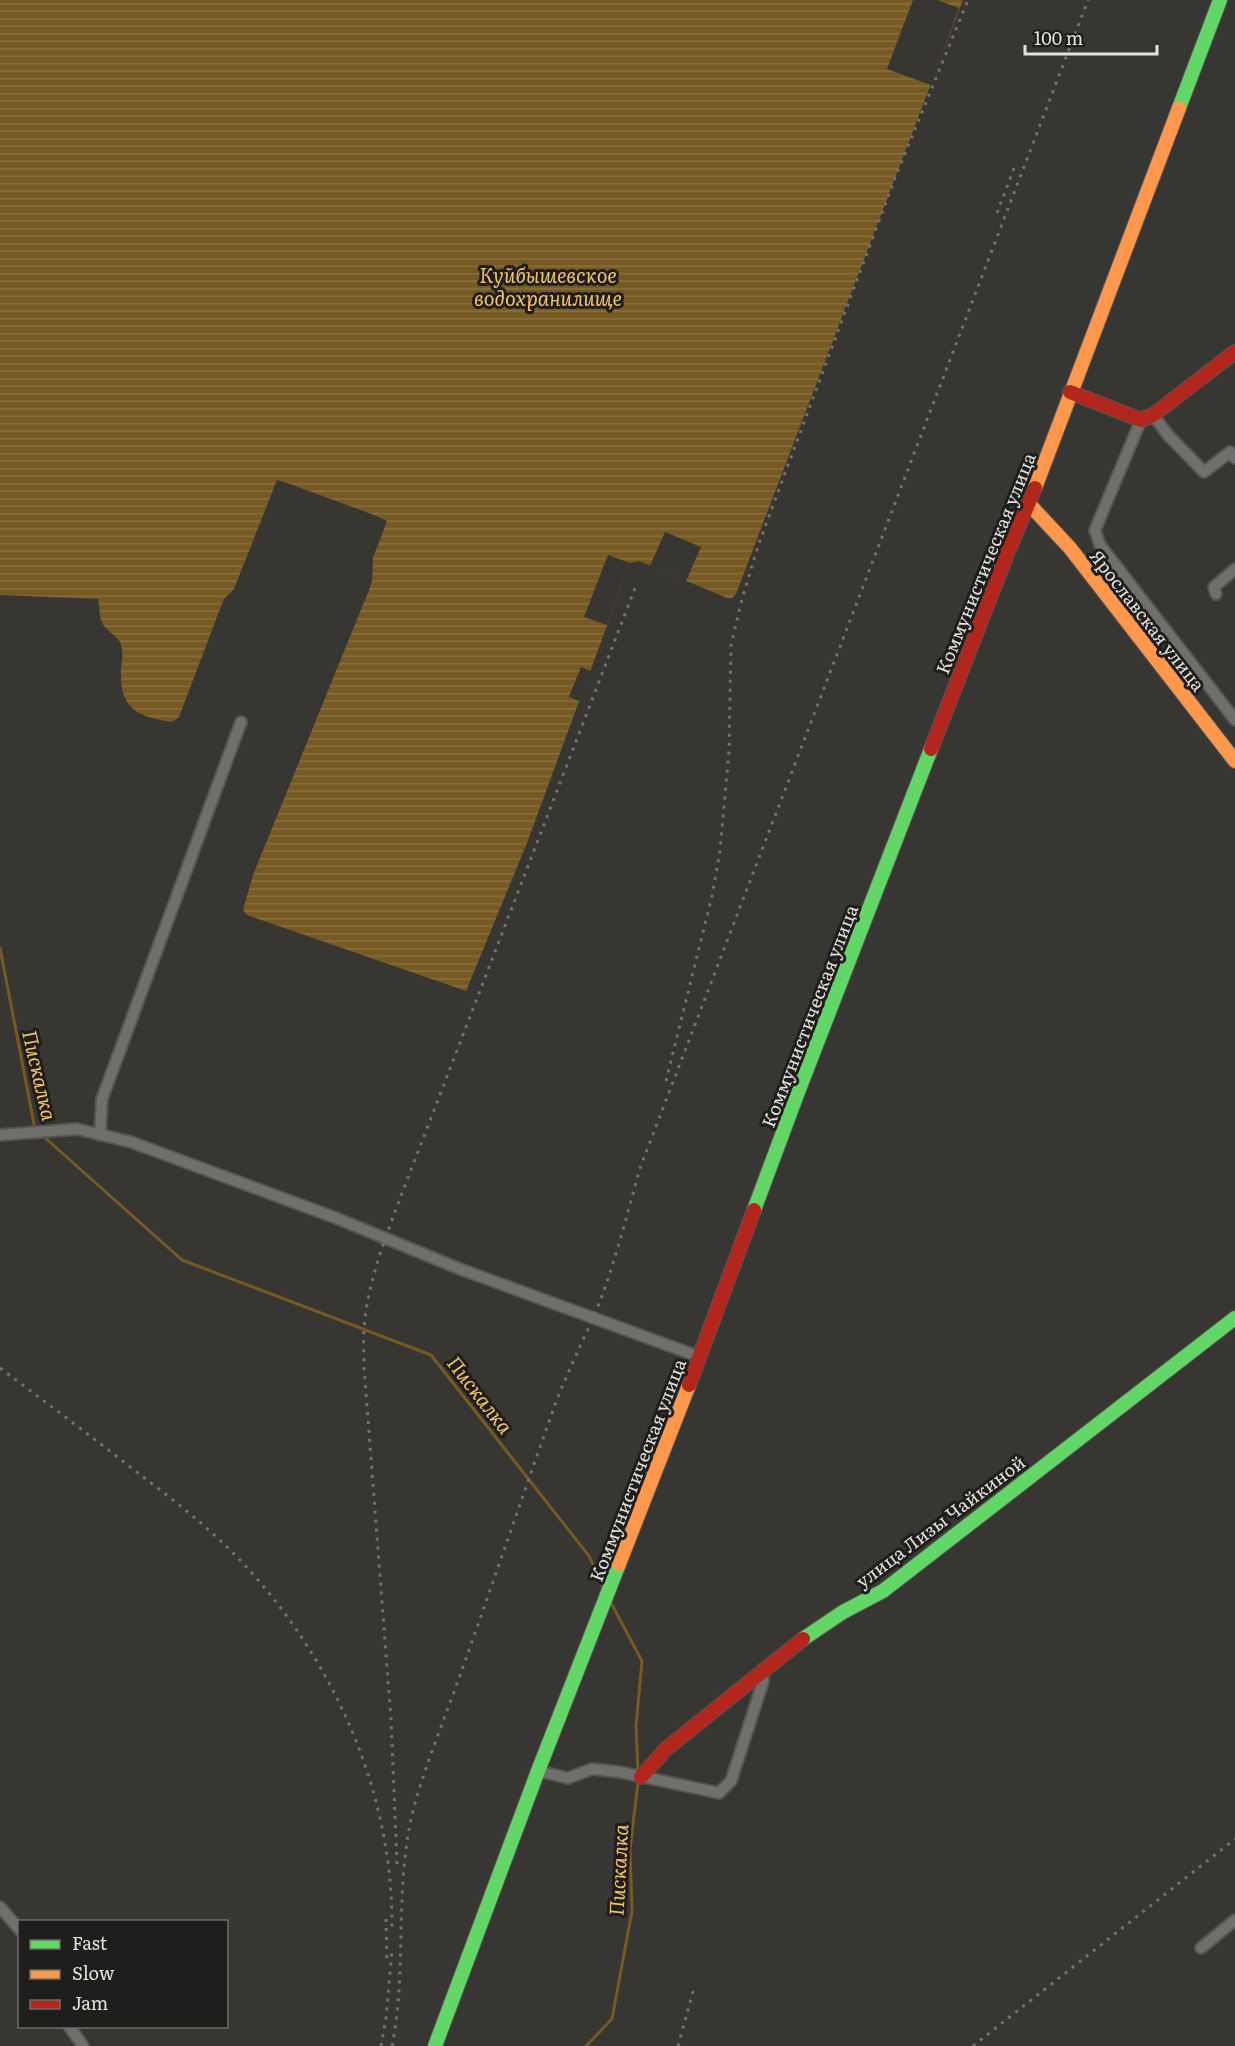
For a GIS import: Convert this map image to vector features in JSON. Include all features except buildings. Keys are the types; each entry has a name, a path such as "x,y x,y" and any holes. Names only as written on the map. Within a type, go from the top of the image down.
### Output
{"main road":[{"name":"Коммунистическая улица","path":"435,2046 538,1771 700,1357 798,1092 1007,554 1029,504 1220,0"},
{"path":"1070,392 1147,418 1235,352"},
{"name":"Ярославская улица","path":"1029,504 1070,548 1235,761"},
{"name":"улица Лизы Чайкиной","path":"640,1776 666,1749 810,1633 883,1591 1235,1318"}],"street":[{"path":"1235,458 1230,452 1204,472 1168,435 1147,418 1095,530 1100,545 1235,720"},
{"path":"1216,594 1214,587 1235,569"},
{"path":"1156,660 1197,671"},
{"path":"100,1135 102,1099 241,722"},
{"path":"0,1135 77,1129 131,1142 336,1218 460,1269 700,1357"},
{"path":"538,1771 568,1778 592,1769 640,1776 718,1793 731,1781 764,1682 763,1670"},
{"path":"0,1907 18,1928"},
{"path":"1202,1948 1235,1920"},
{"path":"70,2028 83,2046"}],"water":[{"name":"Куйбышевское водохранилище","path":"0,0 963,0 736,594 732,598 727,598 639,561 630,563 527,843 466,991 247,915 243,910 253,875 369,590 372,581 373,558 387,521 277,480 234,589 224,599 179,717 172,722 140,713 127,702 121,683 121,645 102,622 98,599 0,595"}],"pier":[{"path":"913,0 937,0 959,8 931,85 887,69"},
{"path":"665,532 701,547 686,581 650,566"},
{"path":"608,555 630,563 607,625 584,617"},
{"path":"581,667 591,671 579,701 569,697"}],"waterway":[{"name":"Пискалка","path":"0,948 35,1129"},
{"name":"Пискалка","path":"43,1136 182,1260 431,1355 589,1556 603,1587"},
{"name":"Пискалка","path":"610,1601 642,1661 636,1726 638,1772"},
{"name":"Пискалка","path":"586,2046 612,2019 632,1911 630,1850 638,1782"}],"railway":[{"path":"666,1081 712,896 720,851 729,751 731,645 742,599 759,543 895,178 968,0"},
{"path":"392,2046 399,1986 404,1863 408,1833 426,1768 556,1402 608,1279 640,1168 1088,0"},
{"path":"997,213 1016,163"},
{"path":"397,1864 391,1719 364,1367 364,1329 369,1296 377,1264 399,1201 637,583"},
{"path":"0,1368 188,1512 214,1535 272,1596 302,1638 351,1728 368,1776 382,1825 390,1876 392,1927"},
{"path":"973,2046 1235,1839"},
{"path":"386,1919 387,1961"},
{"path":"381,2046 392,1951"},
{"path":"678,2046 694,1988"}],"traffic: fast":[{"path":"1179,108 1220,0"},
{"path":"754,1210 931,749"},
{"path":"803,1639 843,1612 883,1591 1235,1318"},
{"path":"435,2046 538,1771 619,1564"}],"traffic: slow":[{"path":"1035,488 1179,108"},
{"path":"1029,504 1070,548 1235,761"},
{"path":"619,1564 689,1385"}],"traffic: jam":[{"path":"1070,392 1141,420 1153,415 1235,352"},
{"path":"931,749 1035,488"},
{"path":"689,1385 754,1210"},
{"path":"641,1777 666,1749 803,1639"}]}
